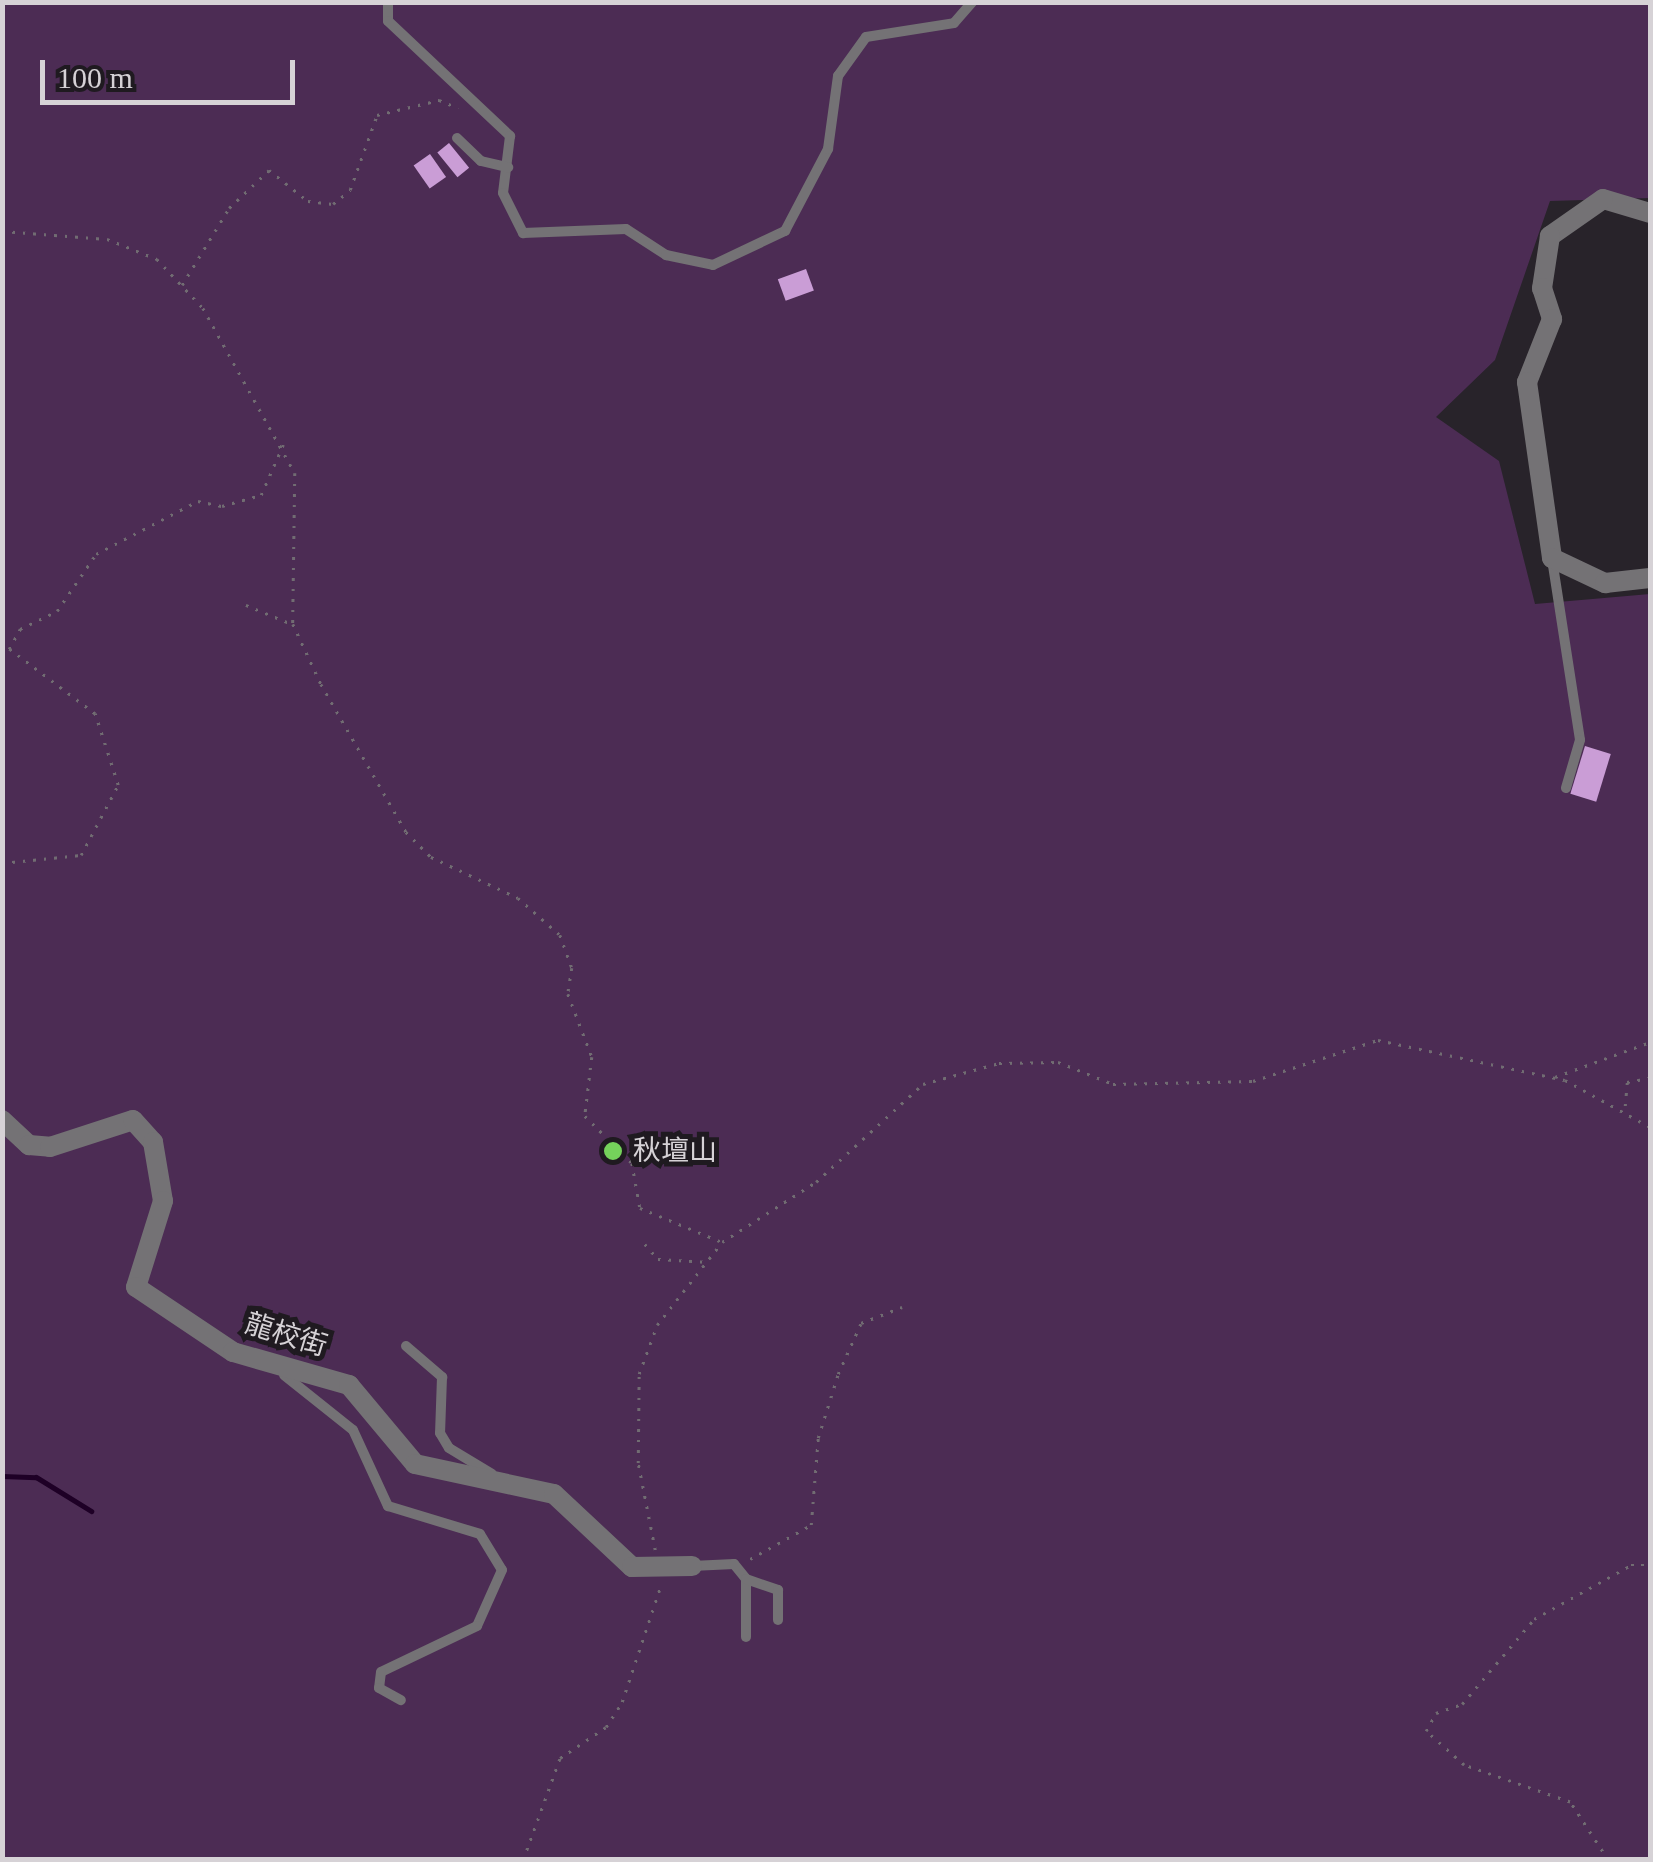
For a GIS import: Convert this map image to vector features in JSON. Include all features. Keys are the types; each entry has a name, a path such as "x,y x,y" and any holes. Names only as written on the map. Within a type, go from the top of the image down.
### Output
{"street":[{"path":"1650,212 1602,199 1550,236 1542,288 1552,319 1527,382 1552,558 1605,583 1650,578"},
{"name":"龍校街","path":"2,1120 29,1144 50,1148 132,1120 152,1142 163,1202 134,1267 136,1286 261,1362 348,1385 416,1464 492,1474 554,1494 632,1566 692,1566"}],"lane":[{"path":"388,2 388,22 510,136 503,194 523,234 626,229 666,255 713,265 746,257 784,231 812,188 838,76 866,37 954,23 972,2"},
{"path":"457,138 481,161 508,166"},
{"path":"1552,558 1580,740 1566,788"},
{"path":"406,1346 442,1377 440,1433 449,1448 492,1474"},
{"path":"261,1362 336,1409 388,1506 480,1534 502,1570 477,1626 380,1672 378,1688 402,1700"},
{"path":"692,1566 734,1564 746,1579 778,1590 778,1620"},
{"path":"746,1579 746,1637"}],"path":[{"path":"182,286 229,208 269,170 308,201 332,204 350,190 377,115 439,100 479,107"},
{"path":"2,231 106,239 157,259 182,286 284,443 295,473 293,624 406,832 430,857 518,898 560,935 568,994 592,1058 585,1116 613,1151 632,1163 640,1208 722,1242 816,1182 922,1084 999,1063 1058,1062 1112,1084 1252,1080 1378,1040 1552,1078 1624,1107 1639,1128 1650,1127"},
{"path":"2,862 81,855 118,785 95,714 9,649 20,630 58,611 96,554 198,501 222,506 261,495 284,443"},
{"path":"246,605 293,624"},
{"path":"1552,1078 1650,1042"},
{"path":"1624,1107 1627,1082 1650,1078"},
{"path":"645,1244 658,1259 711,1262"},
{"path":"734,1564 811,1525 818,1438 838,1374 860,1323 902,1307"},
{"path":"1608,1860 1570,1802 1464,1765 1426,1731 1436,1713 1462,1704 1534,1619 1631,1566 1650,1565"}],"shaded area":[{"path":"3,3 1650,3 1650,198 1550,201 1495,360 1436,417 1499,461 1535,604 1650,594 1650,1859 3,1860"}],"building":[{"path":"449,143 469,168 457,177 437,152"},
{"path":"430,154 446,177 430,188 414,165"},
{"path":"806,269 814,291 786,301 778,279"},
{"path":"1585,746 1611,754 1596,802 1570,794"}],"waterway":[{"path":"2,1476 36,1477 91,1511"}],"place":[{"name":"秋壇山","path":"613,1151"}]}
